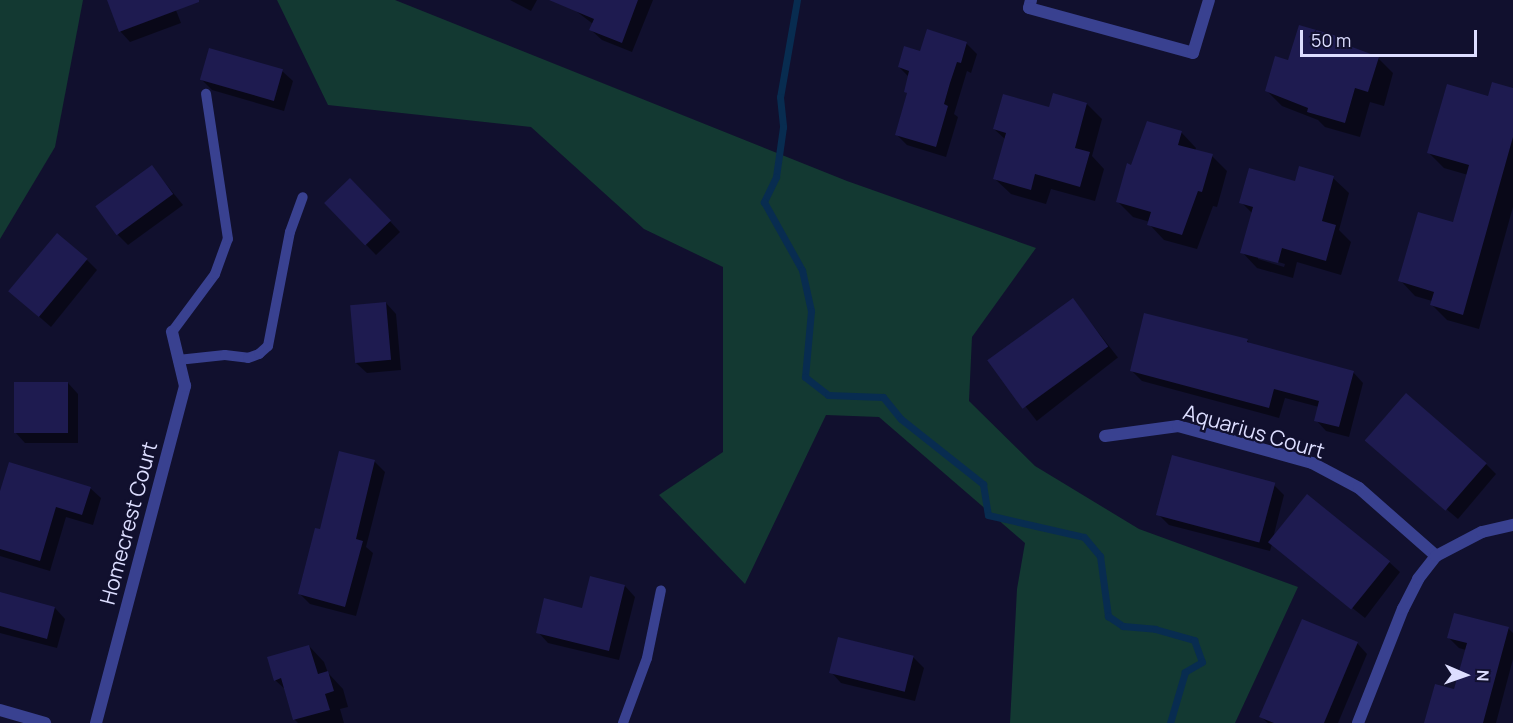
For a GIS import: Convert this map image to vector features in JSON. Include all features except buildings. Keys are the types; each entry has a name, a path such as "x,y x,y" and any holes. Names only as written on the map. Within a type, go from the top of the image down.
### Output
{"street":[{"path":"1031,0 1029,8 1193,53 1209,0"},
{"name":"Homecrest Court","path":"96,723 185,386 172,332"},
{"name":"Aquarius Court","path":"1105,436 1178,426 1312,463 1359,488 1436,556"},
{"path":"1358,723 1403,609 1418,579 1436,556 1482,532 1513,525"},
{"path":"0,710 45,723"}],"lane":[{"path":"172,332 215,274 228,239 206,94"},
{"path":"178,360 225,355 248,358 259,354 267,346 290,232 303,197"},
{"path":"623,723 647,658 661,590"}],"green space":[{"path":"0,0 83,0 55,147 0,239"},
{"path":"277,0 395,0 847,181 1036,248 972,337 969,401 1035,466 1139,529 1298,587 1235,723 1010,723 1017,589 1025,543 879,417 826,415 745,584 659,495 723,452 723,267 644,229 531,127 328,105"}],"waterway":[{"path":"797,0 780,97 783,127 776,177 764,202 802,270 811,311 805,377 828,395 883,397 901,419 983,484 988,515 1084,537 1100,556 1108,616 1123,626 1155,629 1194,640 1202,662 1185,672 1170,723"}]}
